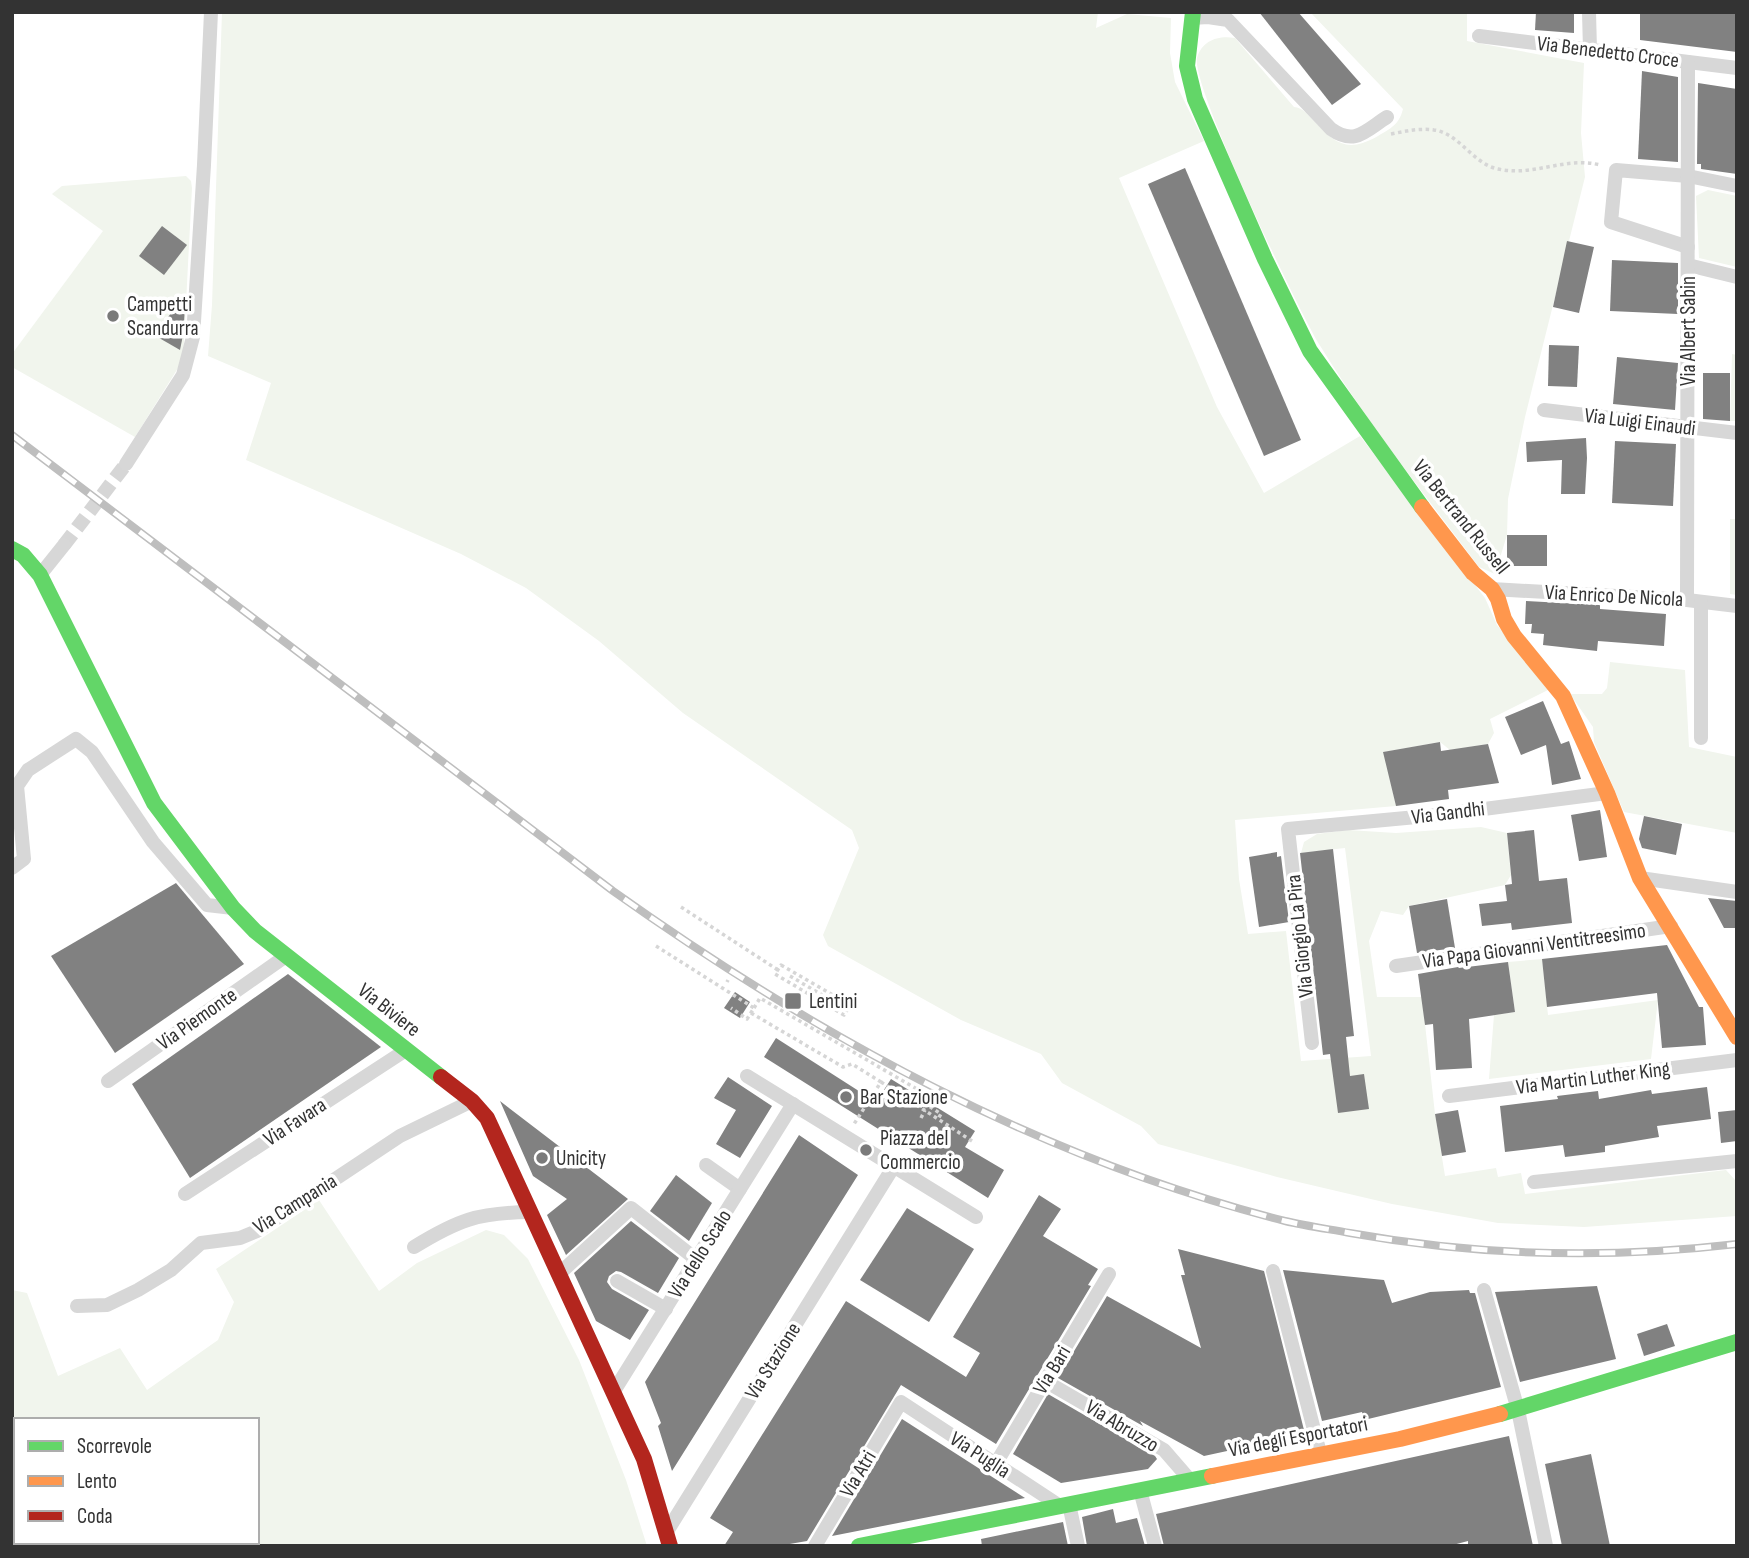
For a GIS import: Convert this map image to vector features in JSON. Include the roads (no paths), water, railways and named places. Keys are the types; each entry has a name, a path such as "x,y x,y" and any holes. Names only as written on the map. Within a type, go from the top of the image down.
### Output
{"street":[{"path":"126,464 183,375 189,361 193,337 204,165 211,12"},
{"path":"1589,12 1590,50"},
{"path":"1193,15 1227,20 1331,129 1344,138 1354,138 1387,117"},
{"name":"Via Bertrand Russell","path":"1193,15 1187,66 1195,99 1265,259 1310,351 1440,532 1473,573 1492,589 1514,636 1563,696 1607,793 1640,878 1737,1037"},
{"name":"Via Benedetto Croce","path":"1479,36 1737,68"},
{"name":"Via Albert Sabin","path":"1688,62 1687,428 1702,738"},
{"path":"1688,247 1611,222 1616,170 1688,176 1737,186"},
{"path":"1688,265 1737,277"},
{"name":"Via Luigi Einaudi","path":"1544,410 1737,433"},
{"path":"40,575 64,545"},
{"name":"Via Biviere","path":"12,549 23,555 40,575 154,803 233,908 255,931 472,1101 487,1118 644,1459 668,1539"},
{"name":"Via Enrico De Nicola","path":"1492,589 1737,606"},
{"path":"12,868 24,859 17,786 27,770 75,739 92,752 153,842 207,905 233,908"},
{"name":"Via Gandhi","path":"1288,829 1438,816 1607,793"},
{"name":"Via Giorgio La Pira","path":"1288,829 1312,1043"},
{"path":"1640,878 1737,892"},
{"name":"Via Papa Giovanni Ventitreesimo","path":"1396,966 1671,926"},
{"name":"Via Piemonte","path":"108,1081 286,956"},
{"name":"Via Favara","path":"185,1194 406,1050"},
{"name":"Via Martin Luther King","path":"1449,1096 1737,1060"},
{"path":"747,1076 976,1217"},
{"name":"Via Campania","path":"77,1306 107,1305 170,1270 201,1243 240,1238 257,1231 400,1136 472,1101"},
{"name":"Via dello Scalo","path":"614,1391 793,1104"},
{"path":"1534,1182 1737,1161"},
{"path":"706,1165 740,1189"},
{"name":"Via Stazione","path":"668,1539 894,1166"},
{"path":"560,1273 631,1208 697,1260"},
{"path":"414,1247 469,1218 497,1212 529,1212"},
{"path":"1273,1271 1320,1454"},
{"name":"Via Bari","path":"995,1465 1109,1274"},
{"path":"617,1281 666,1309"},
{"path":"1484,1290 1518,1410 1546,1546"},
{"name":"Via degli Esportatori","path":"859,1546 1400,1438 1518,1410 1737,1342"},
{"name":"Via Abruzzo","path":"1045,1381 1164,1450 1190,1480"},
{"name":"Via Puglia","path":"901,1402 995,1465 1065,1505"},
{"name":"Via Atri","path":"815,1546 901,1402"},
{"path":"1140,1490 1154,1546"},
{"path":"1065,1505 1079,1546"}],"tunnel":[{"path":"64,545 126,464"}],"railway":[{"path":"12,435 613,891 690,944 851,1043 1018,1128 1105,1164 1194,1195 1285,1221 1398,1241 1543,1253 1640,1252 1737,1244"}],"place":[{"name":"Campetti Scandurra","path":"113,316"},
{"name":"Lentini","path":"793,1001"},
{"name":"Bar Stazione","path":"846,1097"},
{"name":"Piazza del Commercio","path":"866,1150"},
{"name":"Unicity","path":"542,1158"}]}
